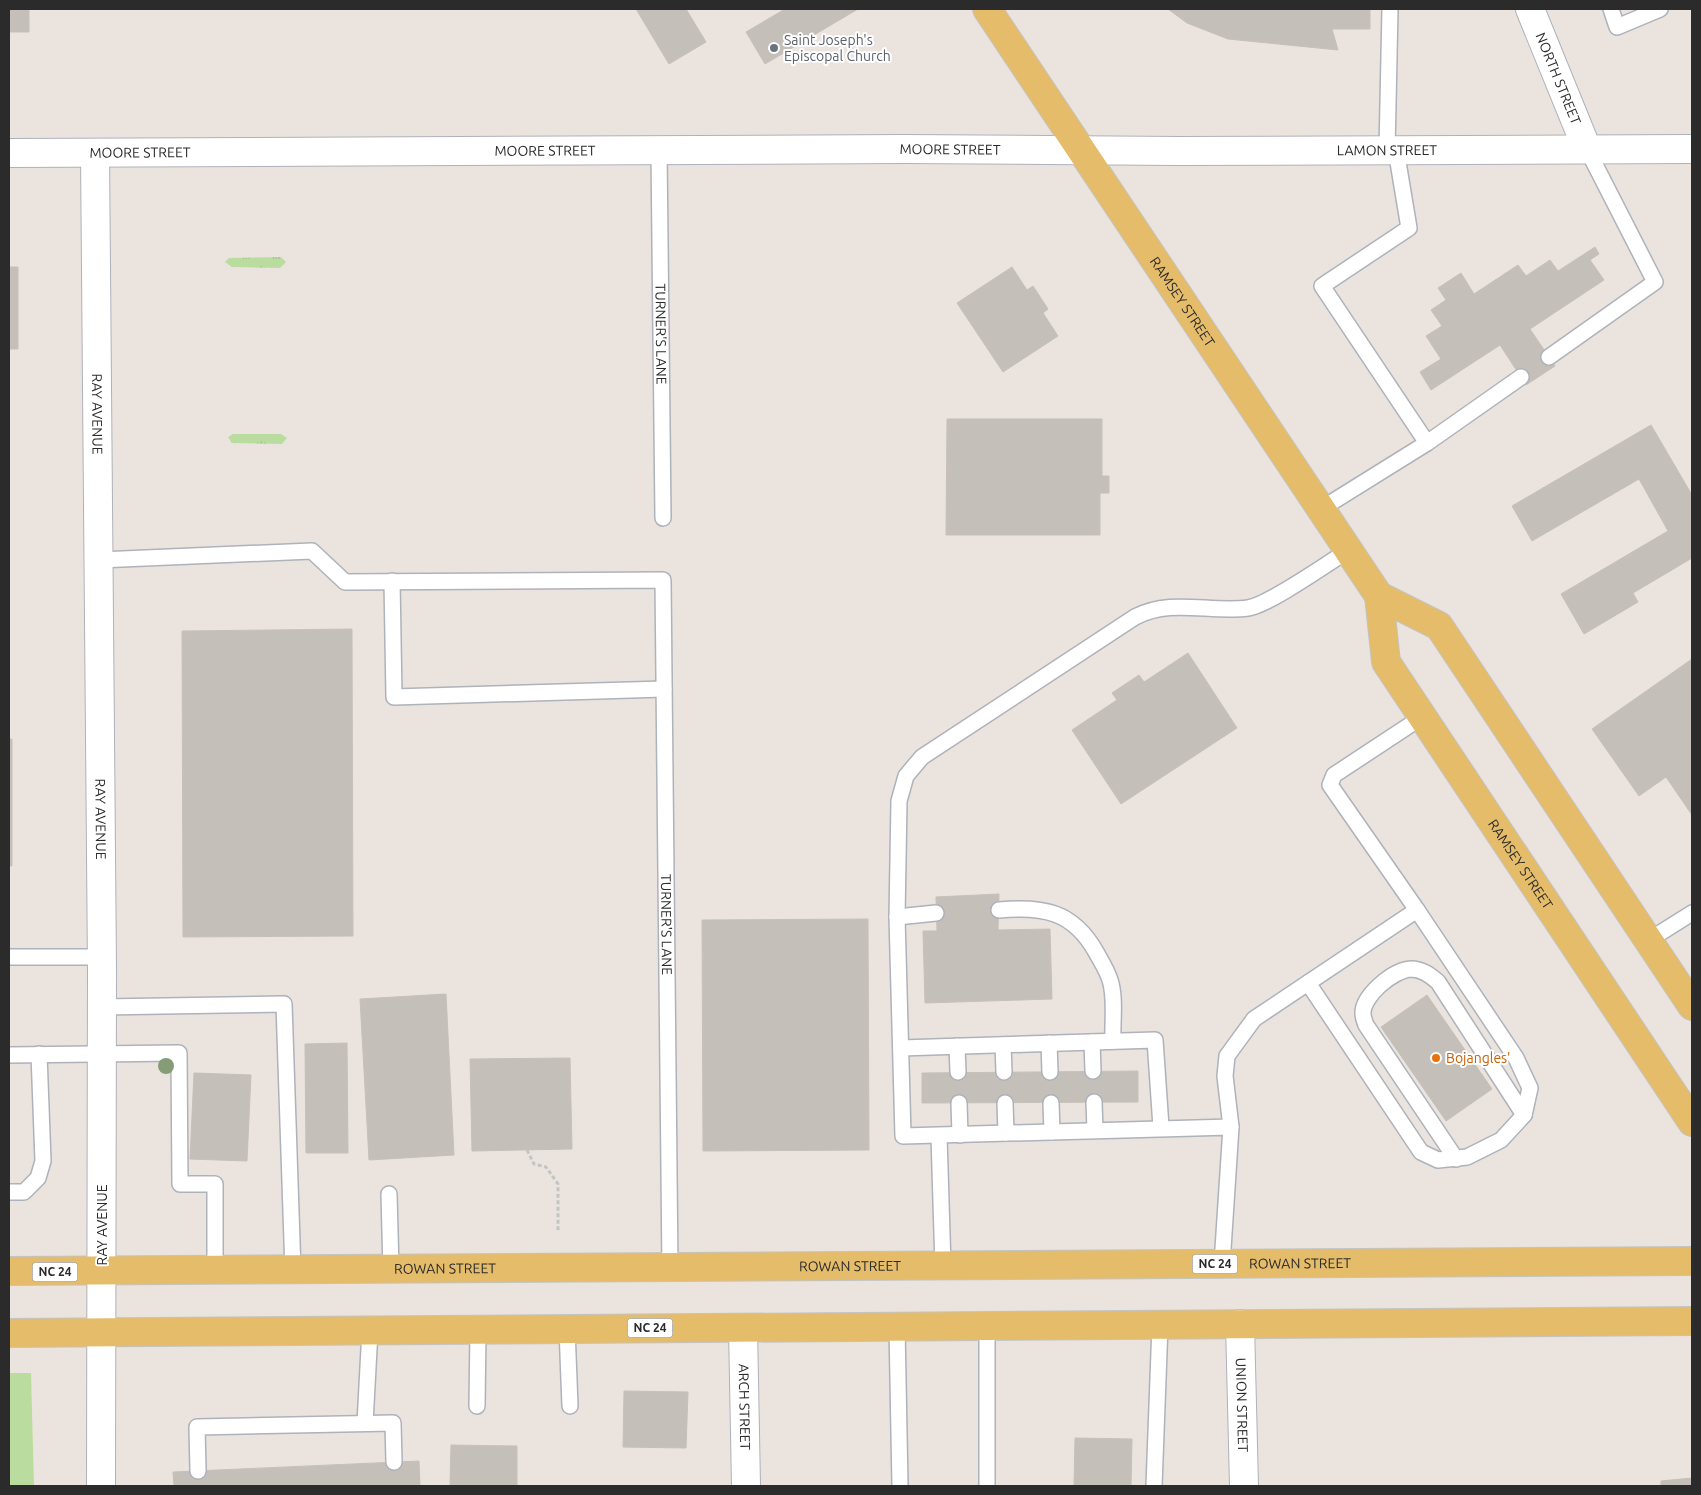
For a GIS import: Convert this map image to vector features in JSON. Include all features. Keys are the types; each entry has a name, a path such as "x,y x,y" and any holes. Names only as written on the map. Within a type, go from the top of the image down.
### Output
{"main road":[{"name":"RAMSEY STREET","path":"987,9 1379,596 1386,662 1692,1122"},
{"path":"1379,596 1439,626 1648,940 1691,1001"},
{"name":"ROWAN STREET","path":"9,1272 1692,1261"},
{"name":"NC 24","path":"9,1333 1692,1321"}],"street":[{"name":"NORTH STREET","path":"1530,9 1587,149"},
{"name":"LAMON STREET","path":"1081,150 1692,148"},
{"name":"MOORE STREET","path":"9,154 658,150 1081,150"},
{"name":"RAY AVENUE","path":"95,153 102,957 101,1486"},
{"name":"UNION STREET","path":"1240,1324 1244,1486"},
{"name":"ARCH STREET","path":"743,1328 746,1486"}],"lane":[{"path":"1390,9 1391,150 1409,228 1322,286 1427,443"},
{"path":"1611,9 1617,27 1660,9"},
{"path":"1549,357 1655,282 1587,149"},
{"name":"TURNER'S LANE","path":"658,150 662,518"},
{"path":"1321,510 1427,443 1521,377"},
{"path":"1231,1127 1161,1127 903,1136 897,917 899,801 906,776 922,757 1147,611 1160,607 1250,608 1267,601 1349,550"},
{"path":"99,560 312,551 345,582 392,581 394,698 664,688"},
{"name":"TURNER'S LANE","path":"392,581 663,580 670,1269"},
{"path":"1308,983 1421,1152 1438,1160 1468,1157 1501,1140 1524,1115 1530,1088 1516,1058 1418,910 1330,785 1334,775 1422,717"},
{"path":"999,910 1028,908 1048,911 1057,913 1076,925 1093,946 1111,981 1113,1041"},
{"path":"1222,1264 1231,1127 1225,1076 1227,1056 1254,1019 1418,910"},
{"path":"897,917 936,913"},
{"path":"1648,940 1692,913"},
{"path":"9,957 102,957"},
{"path":"1456,1158 1366,1025 1363,1013 1366,1001 1377,987 1392,976 1410,969 1425,972 1438,982 1524,1115"},
{"path":"102,1007 284,1004 293,1271"},
{"path":"901,1048 1155,1040 1161,1127"},
{"path":"1092,1042 1093,1071"},
{"path":"1049,1044 1050,1072"},
{"path":"1003,1045 1004,1072"},
{"path":"957,1046 958,1072"},
{"path":"9,1055 179,1053 180,1184 215,1184 215,1271"},
{"path":"9,1192 24,1192 38,1178 43,1162 39,1054"},
{"path":"1094,1102 1095,1130"},
{"path":"959,1103 960,1135"},
{"path":"1005,1103 1006,1133"},
{"path":"1051,1103 1052,1132"},
{"path":"939,1136 943,1267"},
{"path":"389,1194 391,1270"},
{"path":"1154,1486 1160,1325"},
{"path":"897,1326 900,1486"},
{"path":"987,1326 987,1486"},
{"path":"568,1329 570,1406"},
{"path":"365,1424 370,1330"},
{"path":"477,1406 478,1330"},
{"path":"198,1471 197,1426 393,1423 394,1462"}],"path":[{"path":"527,1150 534,1164 546,1167 558,1184 558,1232"}],"green space":[{"path":"281,257 286,262 280,268 232,267 225,262 229,258"},
{"path":"233,434 281,434 287,438 282,444 232,443 228,437"},
{"path":"9,1373 31,1373 34,1486 9,1486"}],"building":[{"path":"9,9 29,9 29,32 9,32"},
{"path":"636,9 686,9 706,42 669,64"},
{"name":"Saint Joseph's Episcopal Church","path":"785,9 858,9 765,64 746,32"},
{"path":"1168,9 1370,9 1370,29 1332,29 1338,50 1228,39 1187,23"},
{"path":"1595,247 1599,254 1590,260 1604,280 1530,329 1555,366 1526,385 1500,345 1431,390 1420,372 1441,359 1426,336 1442,326 1431,310 1446,300 1438,288 1461,273 1474,294 1518,265 1526,276 1550,260 1558,271"},
{"path":"9,267 18,267 18,349 9,349"},
{"path":"1012,267 1027,290 1033,286 1048,309 1043,313 1058,336 1003,372 957,303"},
{"path":"947,419 1102,419 1102,476 1109,476 1109,493 1100,493 1100,535 946,535"},
{"path":"1651,425 1692,495 1692,558 1633,593 1638,602 1584,634 1561,594 1668,531 1639,479 1532,541 1512,506"},
{"path":"352,629 353,936 183,937 182,631"},
{"path":"1188,653 1237,728 1121,804 1072,730 1117,700 1112,693 1139,675 1144,682"},
{"path":"1692,659 1692,815 1666,777 1639,796 1592,729"},
{"path":"9,739 12,739 12,866 9,866"},
{"path":"999,894 998,930 1050,929 1052,999 925,1003 923,931 937,931 936,897"},
{"path":"868,919 869,1150 703,1151 702,920"},
{"path":"446,994 454,1155 369,1160 360,999"},
{"name":"Bojangles'","path":"1427,995 1492,1089 1446,1121 1381,1027"},
{"path":"347,1043 348,1153 306,1153 305,1044"},
{"path":"570,1058 572,1149 472,1151 470,1059"},
{"path":"1138,1071 1138,1102 922,1103 922,1073"},
{"path":"194,1073 251,1075 247,1161 190,1159"},
{"path":"624,1391 688,1392 686,1448 623,1447"},
{"path":"1075,1438 1132,1439 1131,1486 1074,1486"},
{"path":"451,1445 517,1446 517,1486 450,1486"},
{"path":"419,1461 420,1486 174,1486 173,1472"},
{"path":"1692,1478 1692,1486 1661,1486 1661,1481"}],"place":[{"name":"Saint Joseph's Episcopal Church","path":"774,48"},
{"name":"Bojangles'","path":"1436,1058"}]}
